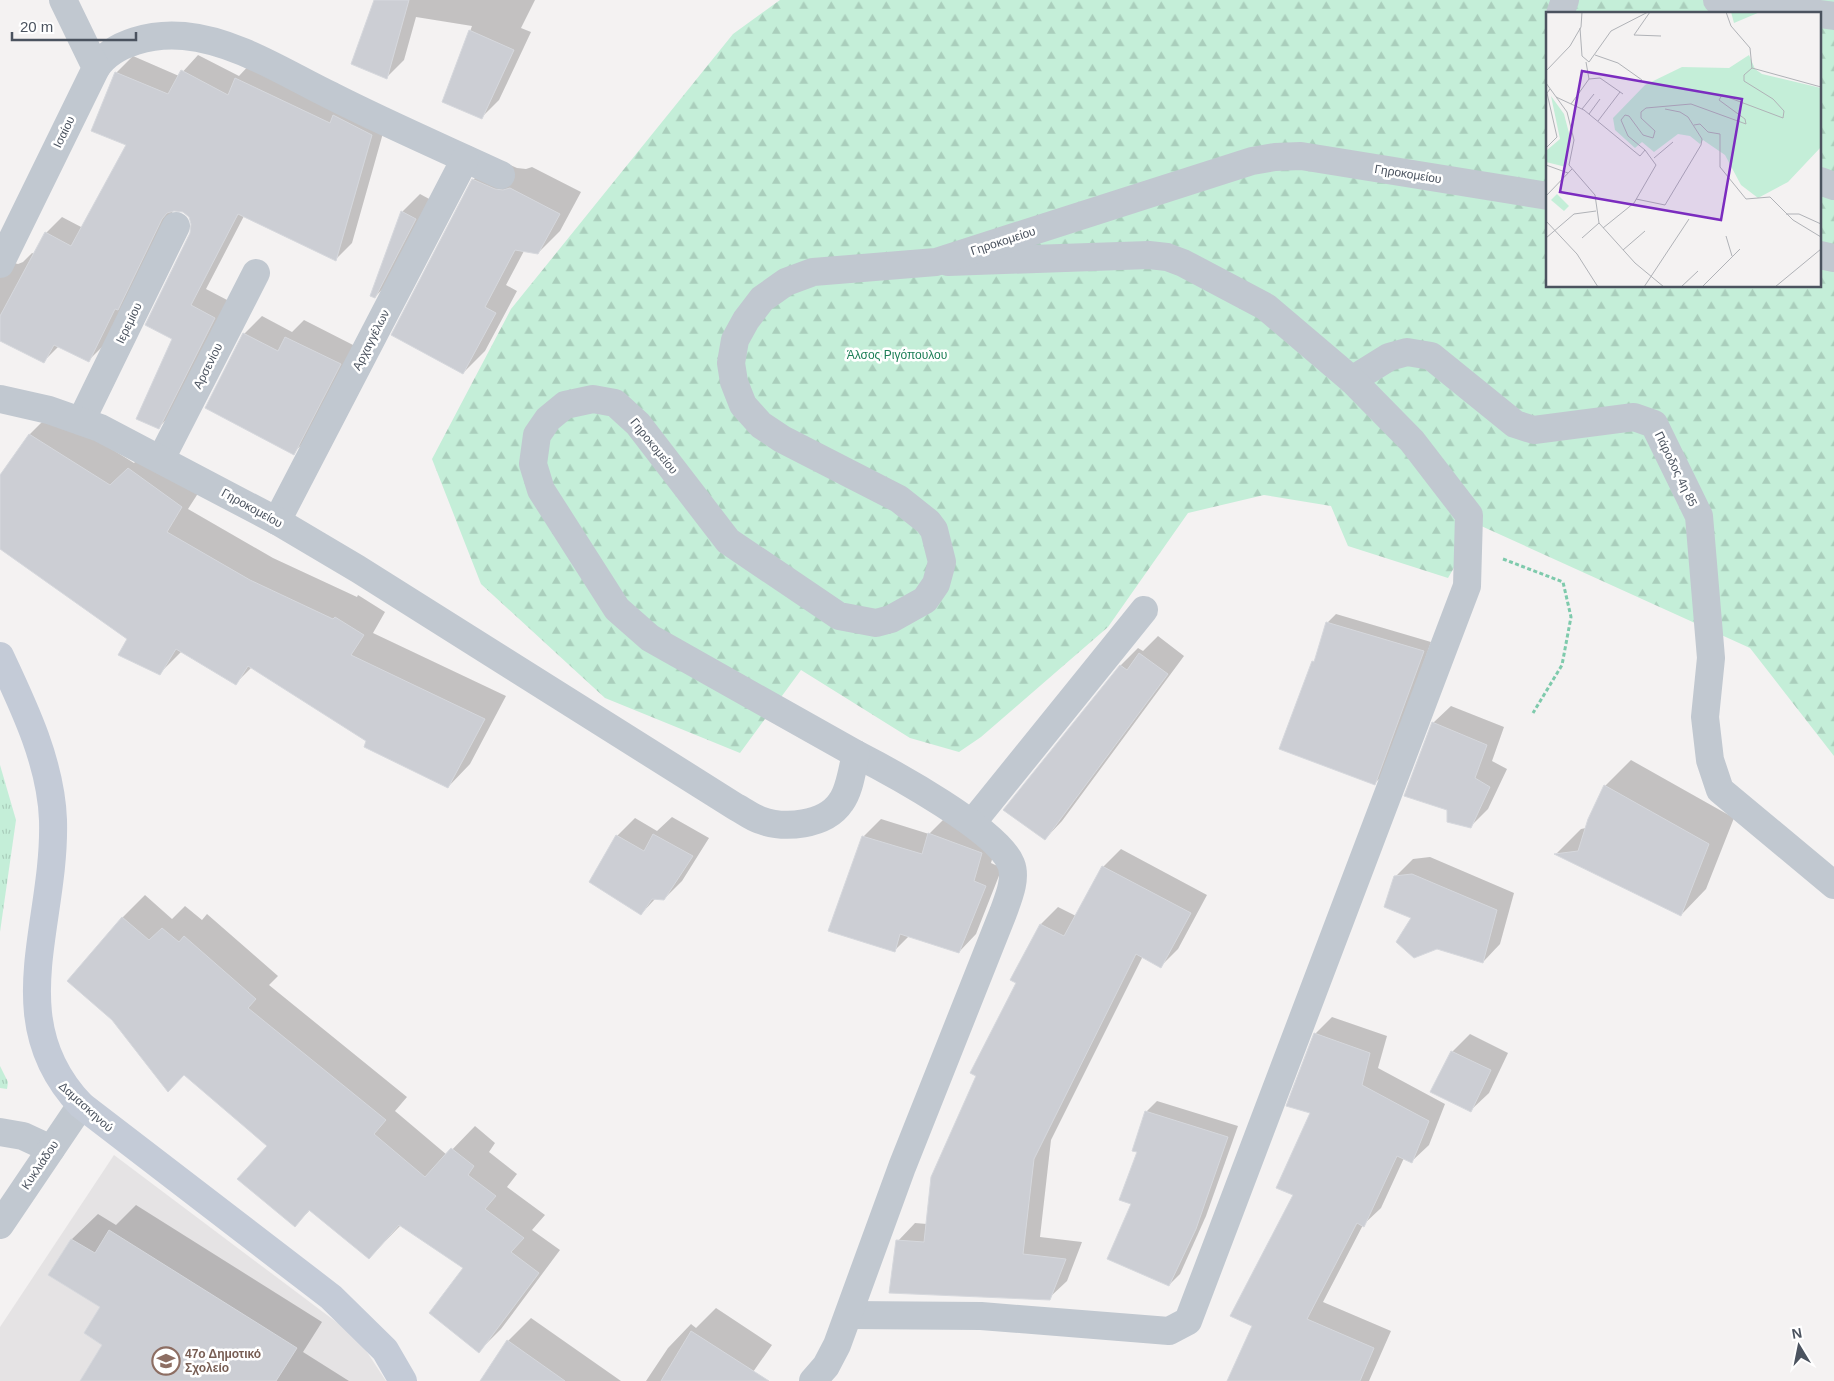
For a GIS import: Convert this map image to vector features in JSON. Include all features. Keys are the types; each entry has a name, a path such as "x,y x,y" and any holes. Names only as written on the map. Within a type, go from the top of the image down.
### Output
{"main road":[{"name":"Δαμασκηνού","path":"0,656 35,738 47,772 51,792 53,822 50,869 30,975 33,1030 40,1052 52,1075 80,1105 331,1297 385,1350 403,1381"}],"street":[{"path":"63,0 96,68 109,54 124,45 165,36 193,37 218,43 258,59 334,98 501,175"},
{"path":"1561,12 1565,0"},
{"path":"1717,0 1805,12"},
{"name":"Ισαίου","path":"0,264 96,68"},
{"name":"Γηροκομείου","path":"0,399 49,410 81,421 161,459 277,522 358,569 760,820 784,825 808,823 832,812 842,802 856,754 650,638 629,621 612,601 541,490 533,464 537,435 548,418 564,405 593,399 615,403 638,424 728,541 839,616 876,623 891,620 925,600 936,584 942,562 934,530 928,522 899,499 782,439 762,425 743,405 734,382 731,363 735,340 746,320 762,299 786,282 813,272 936,262 1243,164 1275,157 1301,156 1546,196"},
{"name":"Αρχαγγέλων","path":"277,522 465,159"},
{"path":"1822,182 1834,186"},
{"name":"Ιερεμίου","path":"81,421 176,226"},
{"path":"849,1316 981,1316 1169,1331 1188,1321 1467,586 1469,516 1412,441 1352,380 1266,307 1183,263 1167,257 1149,255 936,262"},
{"name":"Αρσενίου","path":"161,459 256,273"},
{"name":"Πάροδος 4η 85","path":"1352,380 1389,357 1406,352 1431,356 1515,424 1534,430 1634,417 1654,424 1699,516 1711,658 1705,717 1710,760 1720,790 1834,885"},
{"path":"972,823 1144,610"},
{"path":"813,1381 832,1358 849,1316 902,1167 1009,895 1012,870 1008,858 972,823 900,777 856,754"},
{"name":"Κυκλιάδου","path":"0,1225 80,1105"},
{"path":"0,1132 23,1136 51,1150"}],"path":[{"path":"1468,546 1563,582 1572,616 1562,665 1533,713"}],"shaded area":[{"path":"114,1155 343,1327 365,1349 386,1381 0,1381 0,1327"}],"green space":[{"name":"Άλσος Ριγόπουλου","path":"780,0 1834,0 1834,756 1750,648 1479,525 1448,578 1348,546 1331,506 1264,495 1188,513 1108,627 981,737 959,752 910,738 801,670 740,753 605,698 481,584 432,459 511,309 733,34"},
{"path":"0,765 16,820 0,932"},
{"path":"0,1066 8,1082 7,1089 0,1088"}],"building":[{"path":"374,0 409,0 387,79 351,64"},
{"path":"469,30 514,50 482,119 442,102"},
{"path":"181,70 228,95 235,78 330,123 333,115 372,135 336,261 238,214 191,305 215,318 159,429 136,419 172,339 145,325 190,233 191,224 189,217 183,212 174,211 167,213 162,219 118,310 115,309 89,362 54,345 44,363 0,341 0,316 45,232 71,246 126,145 91,131 115,72 168,94"},
{"path":"472,179 495,189 503,190 510,188 560,214 538,254 515,250 485,307 496,313 463,374 391,335"},
{"path":"401,211 416,219 375,298 370,296"},
{"path":"243,333 278,351 285,337 341,364 294,455 205,408"},
{"path":"29,434 110,485 128,468 182,507 167,532 250,580 333,619 335,617 364,635 351,655 485,719 448,788 364,747 366,741 248,666 236,685 176,649 160,675 118,655 127,639 0,549 0,475"},
{"path":"1326,622 1424,651 1375,785 1279,749 1312,661 1314,662"},
{"path":"1139,653 1168,674 1045,840 1003,810 1120,665 1127,670"},
{"path":"1432,722 1487,745 1475,778 1490,787 1471,828 1447,822 1447,810 1404,796"},
{"path":"1604,785 1709,844 1681,916 1554,854 1578,851 1588,819"},
{"path":"928,833 982,853 974,881 986,886 959,953 900,934 895,952 828,931 862,836 922,854"},
{"path":"653,834 693,856 664,900 652,899 641,915 589,882 616,835 644,851"},
{"path":"1102,866 1191,913 1161,968 1136,954 1034,1159 1023,1254 1066,1259 1050,1300 889,1293 896,1240 924,1242 931,1177 976,1076 970,1073 1016,983 1010,980 1040,924 1064,936"},
{"path":"1412,874 1497,910 1483,963 1437,949 1414,958 1396,942 1411,918 1384,907 1394,876"},
{"path":"122,917 149,940 162,928 179,942 184,936 256,999 248,1008 386,1120 374,1134 425,1177 451,1148 474,1166 468,1175 496,1196 485,1209 524,1238 511,1252 539,1273 479,1353 429,1313 463,1268 399,1225 369,1259 309,1210 295,1227 237,1179 267,1146 184,1075 168,1092 112,1020 67,981"},
{"path":"1314,1033 1370,1053 1362,1085 1429,1121 1412,1163 1397,1156 1364,1227 1357,1223 1307,1319 1374,1348 1360,1381 1227,1381 1252,1326 1230,1316 1293,1195 1276,1188 1310,1113 1286,1106"},
{"path":"1451,1051 1491,1070 1471,1112 1430,1092"},
{"path":"1145,1111 1228,1137 1196,1229 1169,1286 1107,1259 1131,1204 1119,1200 1137,1152 1132,1151"},
{"path":"109,1230 297,1348 276,1381 80,1381 102,1345 84,1333 100,1307 48,1275 71,1239 95,1253"},
{"path":"691,1331 769,1381 661,1381"},
{"path":"507,1340 565,1381 480,1381"}],"place":[{"name":"47ο Δημοτικό Σχολείο","path":"166,1361"}]}
